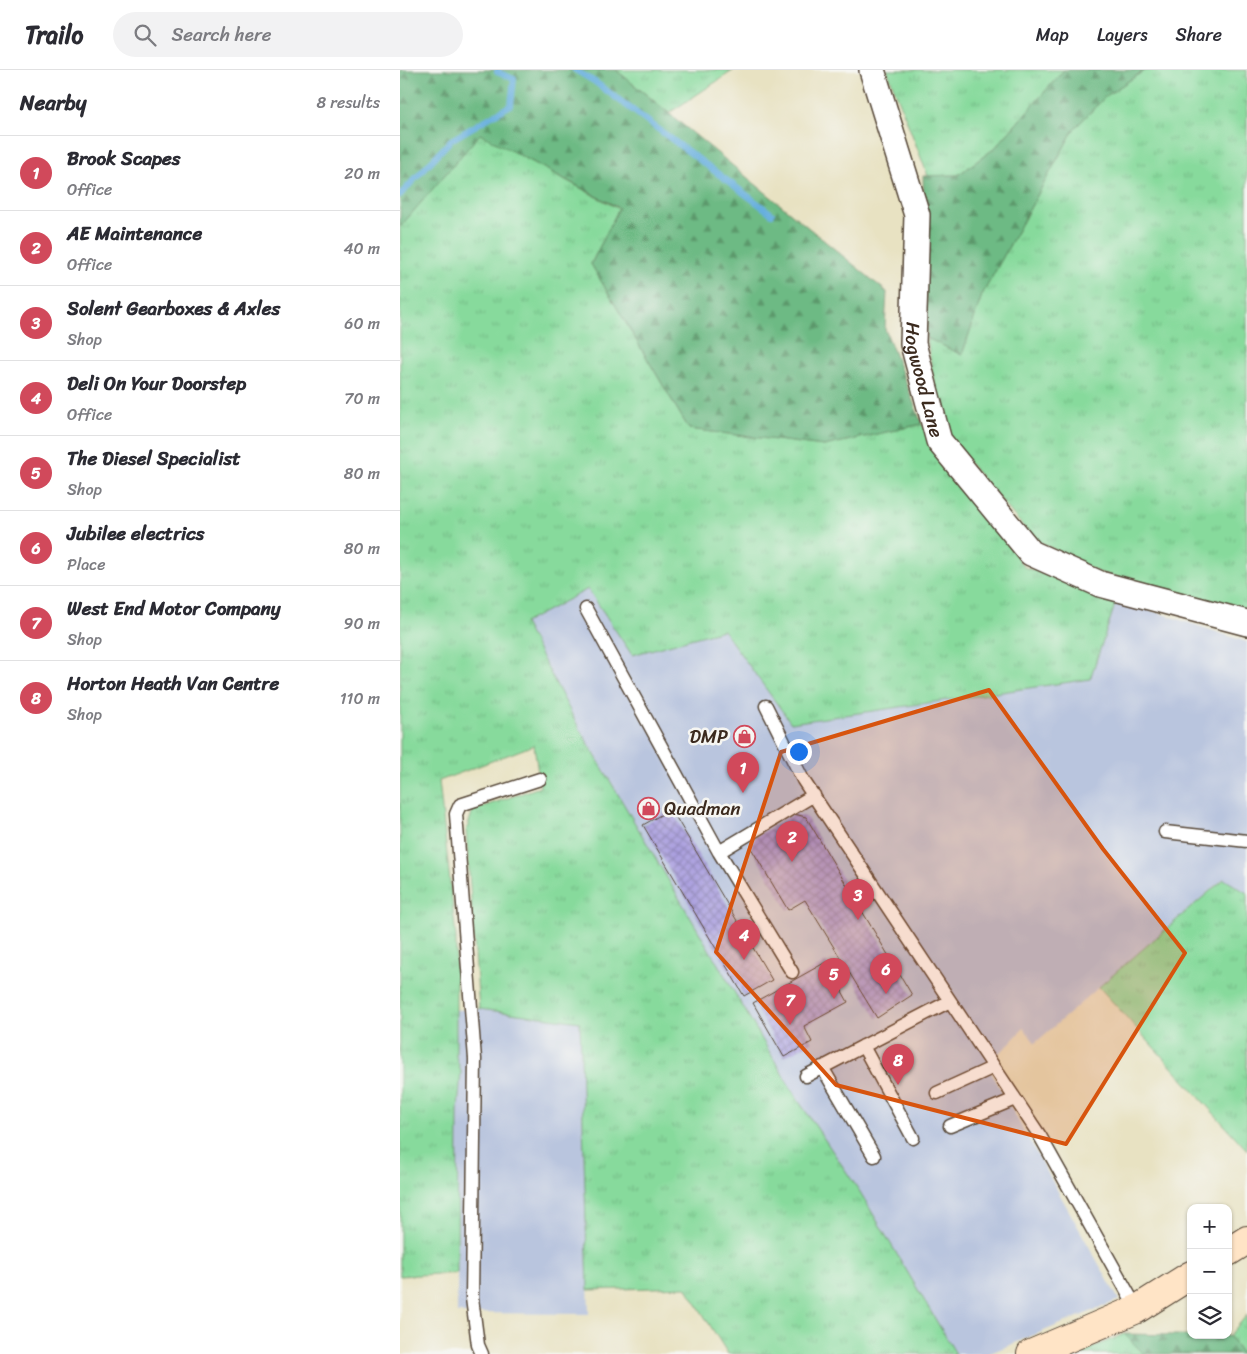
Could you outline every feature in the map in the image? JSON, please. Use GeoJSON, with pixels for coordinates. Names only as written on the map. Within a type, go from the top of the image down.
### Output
{"type":"FeatureCollection","features":[{"type":"Feature","properties":{"kind":"street","name":"Hogwood Lane"},"geometry":{"type":"LineString","coordinates":[[872,70],[917,214],[913,344],[939,441],[1031,553],[1100,584],[1247,623]]}},
{"type":"Feature","properties":{"kind":"street"},"geometry":{"type":"LineString","coordinates":[[1232,1249],[1247,1240]]}},
{"type":"Feature","properties":{"kind":"street"},"geometry":{"type":"LineString","coordinates":[[1031,1354],[1137,1308],[1187,1277]]}},
{"type":"Feature","properties":{"kind":"lane"},"geometry":{"type":"LineString","coordinates":[[586,609],[719,852],[792,972]]}},
{"type":"Feature","properties":{"kind":"lane"},"geometry":{"type":"LineString","coordinates":[[766,706],[803,780],[1040,1136],[1137,1308]]}},
{"type":"Feature","properties":{"kind":"lane"},"geometry":{"type":"LineString","coordinates":[[482,1354],[478,1345],[472,1298],[475,1059],[456,814],[460,805],[540,778]]}},
{"type":"Feature","properties":{"kind":"lane"},"geometry":{"type":"LineString","coordinates":[[719,852],[814,796]]}},
{"type":"Feature","properties":{"kind":"lane"},"geometry":{"type":"LineString","coordinates":[[1165,832],[1247,841]]}},
{"type":"Feature","properties":{"kind":"lane"},"geometry":{"type":"LineString","coordinates":[[806,1076],[950,1001]]}},
{"type":"Feature","properties":{"kind":"lane"},"geometry":{"type":"LineString","coordinates":[[863,1046],[913,1138]]}},
{"type":"Feature","properties":{"kind":"lane"},"geometry":{"type":"LineString","coordinates":[[937,1094],[994,1067]]}},
{"type":"Feature","properties":{"kind":"lane"},"geometry":{"type":"LineString","coordinates":[[822,1068],[874,1156]]}},
{"type":"Feature","properties":{"kind":"lane"},"geometry":{"type":"LineString","coordinates":[[950,1126],[1015,1099]]}},
{"type":"Feature","properties":{"kind":"highlighted area"},"geometry":{"type":"Polygon","coordinates":[[[989,690],[1103,849],[1185,953],[1066,1144],[836,1085],[716,952],[781,752],[989,690]]]}},
{"type":"Feature","properties":{"kind":"shaded area"},"geometry":{"type":"Polygon","coordinates":[[[588,589],[632,654],[723,630],[791,723],[1117,599],[1247,642],[1247,893],[1223,879],[1035,1043],[1024,1028],[1004,1049],[986,1063],[1119,1300],[988,1354],[956,1354],[860,1192],[796,1097],[579,728],[524,623],[588,589]]]}},
{"type":"Feature","properties":{"kind":"shaded area"},"geometry":{"type":"Polygon","coordinates":[[[479,1009],[580,1022],[589,1314],[457,1313],[458,1109],[461,1071],[456,1057],[456,1010],[479,1009]]]}},
{"type":"Feature","properties":{"kind":"green space"},"geometry":{"type":"Polygon","coordinates":[[[400,70],[616,70],[887,292],[885,329],[922,424],[824,446],[689,429],[591,264],[619,208],[480,134],[400,227],[400,70]]]}},
{"type":"Feature","properties":{"kind":"green space"},"geometry":{"type":"Polygon","coordinates":[[[616,70],[734,70],[669,113],[616,70]]]}},
{"type":"Feature","properties":{"kind":"green space"},"geometry":{"type":"Polygon","coordinates":[[[887,70],[1064,70],[995,148],[958,175],[928,176],[887,70]]]}},
{"type":"Feature","properties":{"kind":"green space"},"geometry":{"type":"Polygon","coordinates":[[[1064,70],[1145,70],[1106,96],[1074,129],[982,295],[962,355],[927,338],[923,176],[958,175],[995,148],[1064,70]]]}},
{"type":"Feature","properties":{"kind":"green space"},"geometry":{"type":"Polygon","coordinates":[[[1145,70],[1247,70],[1247,614],[1098,572],[1034,539],[941,430],[927,338],[962,355],[982,295],[1074,129],[1106,96],[1145,70]]]}},
{"type":"Feature","properties":{"kind":"green space"},"geometry":{"type":"Polygon","coordinates":[[[479,133],[619,209],[591,264],[689,429],[824,446],[922,424],[1024,567],[1117,599],[1090,679],[791,723],[723,630],[632,655],[588,589],[524,623],[579,728],[796,1097],[860,1192],[956,1354],[728,1354],[686,1287],[588,1290],[580,1022],[479,1009],[466,831],[473,810],[540,787],[534,745],[439,781],[456,937],[456,1057],[461,1071],[458,1109],[457,1273],[400,1276],[400,227],[479,133]]]}},
{"type":"Feature","properties":{"kind":"green space"},"geometry":{"type":"Polygon","coordinates":[[[1224,879],[1247,893],[1247,1150],[1099,987],[1224,879]]]}},
{"type":"Feature","properties":{"kind":"green space"},"geometry":{"type":"Polygon","coordinates":[[[1247,1315],[1247,1354],[1242,1354],[1231,1339],[1232,1332],[1247,1315]]]}},
{"type":"Feature","properties":{"kind":"green space"},"geometry":{"type":"Polygon","coordinates":[[[1124,1334],[1144,1354],[1078,1354],[1124,1334]]]}},
{"type":"Feature","properties":{"kind":"green space"},"geometry":{"type":"Polygon","coordinates":[[[1124,1334],[1187,1335],[1187,1339],[1231,1339],[1242,1354],[1144,1354],[1124,1334]]]}},
{"type":"Feature","properties":{"kind":"building"},"geometry":{"type":"Polygon","coordinates":[[[671,809],[772,980],[744,996],[643,825],[671,809]]]}},
{"type":"Feature","properties":{"kind":"building"},"geometry":{"type":"Polygon","coordinates":[[[794,814],[806,817],[912,995],[877,1018],[805,900],[788,910],[751,848],[755,837],[794,814]]]}},
{"type":"Feature","properties":{"kind":"building"},"geometry":{"type":"Polygon","coordinates":[[[826,962],[848,1002],[804,1026],[812,1042],[784,1057],[753,1003],[826,962]]]}},
{"type":"Feature","properties":{"kind":"waterway"},"geometry":{"type":"LineString","coordinates":[[400,195],[451,140],[511,105],[514,79],[497,72],[498,70]]}},
{"type":"Feature","properties":{"kind":"waterway"},"geometry":{"type":"LineString","coordinates":[[575,70],[595,82],[772,214]]}},
{"type":"Feature","properties":{"kind":"place","name":"DMP"},"geometry":{"type":"Point","coordinates":[744,736]}},
{"type":"Feature","properties":{"kind":"place","name":"Brook Scapes"},"geometry":{"type":"Point","coordinates":[743,793]}},
{"type":"Feature","properties":{"kind":"place","name":"Quadman"},"geometry":{"type":"Point","coordinates":[648,808]}},
{"type":"Feature","properties":{"kind":"place","name":"AE Maintenance"},"geometry":{"type":"Point","coordinates":[792,862]}},
{"type":"Feature","properties":{"kind":"place","name":"Solent Gearboxes & Axles"},"geometry":{"type":"Point","coordinates":[858,920]}},
{"type":"Feature","properties":{"kind":"place","name":"Deli On Your Doorstep"},"geometry":{"type":"Point","coordinates":[744,960]}},
{"type":"Feature","properties":{"kind":"place","name":"Jubilee electrics"},"geometry":{"type":"Point","coordinates":[886,994]}},
{"type":"Feature","properties":{"kind":"place","name":"The Diesel Specialist"},"geometry":{"type":"Point","coordinates":[834,999]}},
{"type":"Feature","properties":{"kind":"place","name":"West End Motor Company"},"geometry":{"type":"Point","coordinates":[790,1025]}},
{"type":"Feature","properties":{"kind":"place","name":"Horton Heath Van Centre"},"geometry":{"type":"Point","coordinates":[898,1085]}}]}
